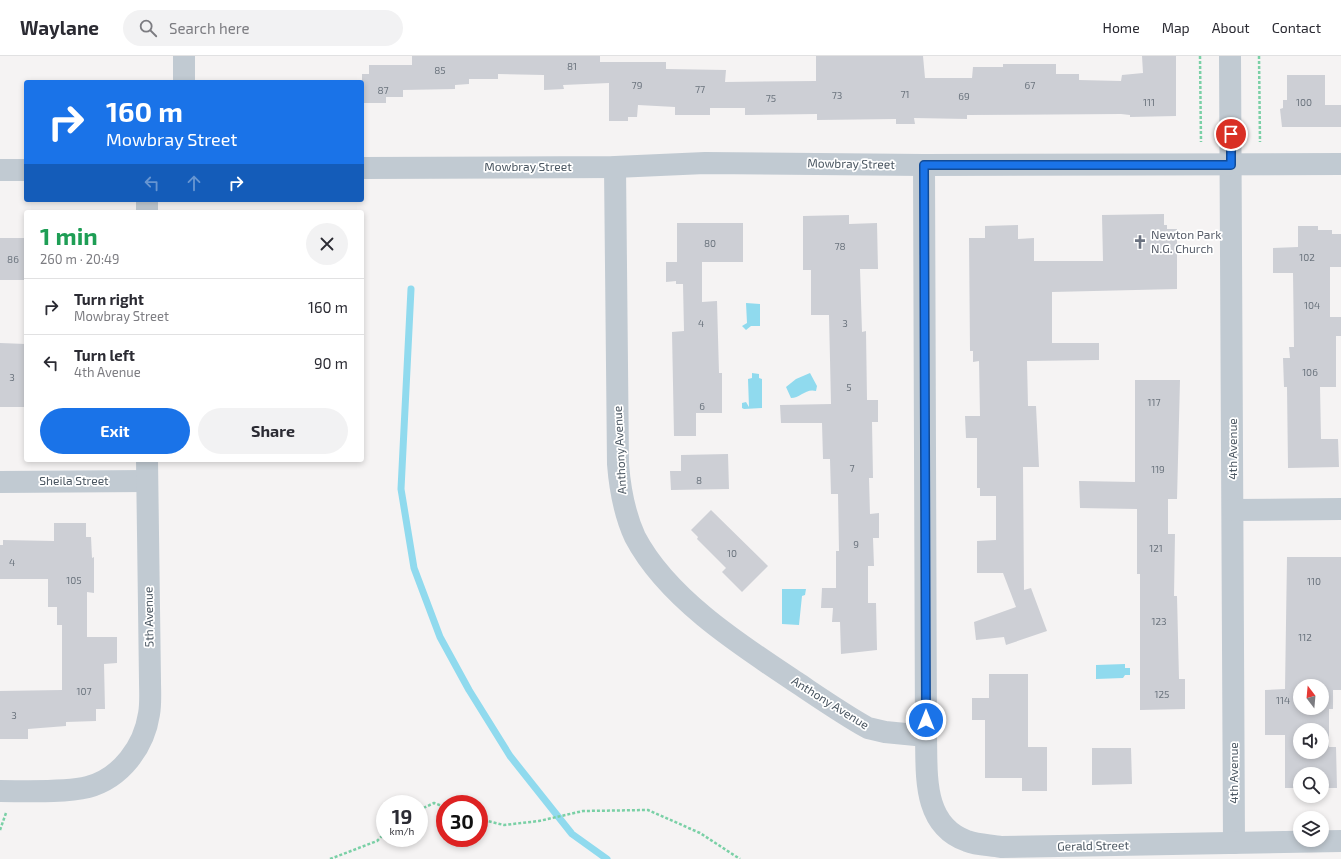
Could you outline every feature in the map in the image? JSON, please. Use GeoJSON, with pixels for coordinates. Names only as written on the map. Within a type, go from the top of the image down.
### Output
{"type":"FeatureCollection","features":[{"type":"Feature","properties":{"kind":"street"},"geometry":{"type":"LineString","coordinates":[[184,56],[184,80]]}},
{"type":"Feature","properties":{"kind":"street","name":"4th Avenue"},"geometry":{"type":"LineString","coordinates":[[1230,56],[1234,843]]}},
{"type":"Feature","properties":{"kind":"street","name":"Mowbray Street"},"geometry":{"type":"LineString","coordinates":[[364,168],[615,167],[705,163],[924,165],[1341,164]]}},
{"type":"Feature","properties":{"kind":"street","name":"Gerald Street"},"geometry":{"type":"LineString","coordinates":[[924,165],[927,785],[929,800],[944,825],[955,835],[966,841],[1000,847],[1341,841]]}},
{"type":"Feature","properties":{"kind":"street","name":"Anthony Avenue"},"geometry":{"type":"LineString","coordinates":[[615,167],[618,472],[624,507],[636,538],[646,554],[678,594],[743,647],[868,728],[885,732],[926,736]]}},
{"type":"Feature","properties":{"kind":"street"},"geometry":{"type":"LineString","coordinates":[[0,170],[24,170]]}},
{"type":"Feature","properties":{"kind":"street","name":"Sheila Street"},"geometry":{"type":"LineString","coordinates":[[0,482],[147,470]]}},
{"type":"Feature","properties":{"kind":"street","name":"5th Avenue"},"geometry":{"type":"LineString","coordinates":[[0,791],[87,787],[104,781],[123,766],[136,749],[146,729],[150,713],[147,470]]}},
{"type":"Feature","properties":{"kind":"street"},"geometry":{"type":"LineString","coordinates":[[1233,510],[1341,509]]}},
{"type":"Feature","properties":{"kind":"path"},"geometry":{"type":"LineString","coordinates":[[1200,56],[1201,165]]}},
{"type":"Feature","properties":{"kind":"path"},"geometry":{"type":"LineString","coordinates":[[1259,56],[1260,165]]}},
{"type":"Feature","properties":{"kind":"path"},"geometry":{"type":"LineString","coordinates":[[488,821],[504,825],[539,821],[583,811],[648,810],[700,833],[740,859]]}},
{"type":"Feature","properties":{"kind":"path"},"geometry":{"type":"LineString","coordinates":[[330,859],[376,841]]}},
{"type":"Feature","properties":{"kind":"water"},"geometry":{"type":"Polygon","coordinates":[[[746,303],[760,304],[760,326],[751,326],[746,330],[742,326],[747,323],[746,303]]]}},
{"type":"Feature","properties":{"kind":"water"},"geometry":{"type":"Polygon","coordinates":[[[752,373],[759,374],[759,378],[762,379],[762,408],[744,409],[742,408],[742,403],[746,402],[749,407],[748,379],[752,378],[752,373]]]}},
{"type":"Feature","properties":{"kind":"water"},"geometry":{"type":"Polygon","coordinates":[[[810,373],[817,386],[816,391],[812,390],[791,398],[786,387],[796,379],[810,373]]]}},
{"type":"Feature","properties":{"kind":"water"},"geometry":{"type":"Polygon","coordinates":[[[782,589],[806,589],[805,595],[802,596],[799,625],[782,624],[782,589]]]}},
{"type":"Feature","properties":{"kind":"water"},"geometry":{"type":"Polygon","coordinates":[[[1125,664],[1125,668],[1130,668],[1130,675],[1125,675],[1123,678],[1096,679],[1096,665],[1125,664]]]}},
{"type":"Feature","properties":{"kind":"building"},"geometry":{"type":"Polygon","coordinates":[[[412,56],[600,56],[600,62],[666,62],[666,69],[726,70],[725,82],[816,81],[816,56],[923,56],[925,78],[972,78],[973,67],[1003,67],[1003,64],[1056,64],[1056,74],[1079,74],[1079,80],[1121,81],[1122,75],[1143,73],[1142,56],[1176,56],[1176,116],[1130,117],[1130,115],[1121,114],[967,115],[967,119],[914,118],[915,124],[896,124],[896,119],[817,120],[817,114],[745,115],[745,108],[710,108],[710,115],[675,115],[675,107],[638,105],[637,117],[628,117],[628,121],[609,121],[609,83],[563,85],[564,89],[544,90],[544,75],[498,74],[498,79],[469,79],[469,84],[455,85],[455,89],[403,90],[403,97],[386,97],[386,103],[364,103],[364,80],[362,80],[362,74],[369,74],[369,65],[412,65],[412,56]]]}},
{"type":"Feature","properties":{"kind":"building"},"geometry":{"type":"Polygon","coordinates":[[[1287,75],[1325,75],[1325,105],[1341,105],[1341,127],[1282,127],[1280,109],[1283,108],[1283,100],[1287,100],[1287,75]]]}},
{"type":"Feature","properties":{"kind":"building"},"geometry":{"type":"Polygon","coordinates":[[[1164,214],[1164,225],[1167,225],[1167,229],[1177,229],[1177,289],[1052,292],[1052,343],[1099,343],[1099,360],[1027,361],[1028,406],[1036,406],[1039,467],[1023,467],[1024,590],[1031,588],[1047,631],[1006,645],[1004,637],[976,640],[974,622],[1016,607],[1003,573],[977,573],[977,541],[996,540],[996,496],[980,496],[980,488],[977,488],[977,438],[966,438],[965,416],[980,416],[979,361],[973,362],[973,351],[970,351],[969,238],[985,238],[985,226],[1018,225],[1018,239],[1034,238],[1034,261],[1103,261],[1102,215],[1164,214]]]}},
{"type":"Feature","properties":{"kind":"building"},"geometry":{"type":"Polygon","coordinates":[[[849,215],[849,224],[877,223],[878,269],[860,269],[862,332],[866,331],[867,400],[878,400],[878,422],[872,422],[873,478],[869,478],[870,514],[879,513],[879,538],[873,538],[874,566],[868,566],[868,603],[876,603],[877,650],[841,654],[840,622],[832,622],[833,608],[821,608],[822,588],[836,588],[836,551],[839,551],[838,494],[831,494],[830,459],[823,459],[822,423],[781,423],[780,405],[831,404],[829,315],[811,315],[811,270],[803,270],[803,216],[849,215]]]}},
{"type":"Feature","properties":{"kind":"building"},"geometry":{"type":"Polygon","coordinates":[[[677,223],[743,223],[743,262],[702,262],[702,302],[717,301],[719,373],[722,373],[722,413],[696,413],[696,436],[674,436],[672,332],[684,331],[683,284],[676,284],[676,281],[666,282],[666,262],[677,262],[677,223]]]}},
{"type":"Feature","properties":{"kind":"building"},"geometry":{"type":"Polygon","coordinates":[[[1298,226],[1318,226],[1318,230],[1332,230],[1332,234],[1341,234],[1341,267],[1330,267],[1330,317],[1341,317],[1341,336],[1336,336],[1336,387],[1320,387],[1321,439],[1338,439],[1339,467],[1288,468],[1287,387],[1284,387],[1283,358],[1290,358],[1289,347],[1294,347],[1293,273],[1273,273],[1273,248],[1298,247],[1298,226]]]}},
{"type":"Feature","properties":{"kind":"building"},"geometry":{"type":"Polygon","coordinates":[[[0,238],[24,238],[24,280],[0,280],[0,238]]]}},
{"type":"Feature","properties":{"kind":"building"},"geometry":{"type":"Polygon","coordinates":[[[0,343],[24,344],[24,407],[0,407],[0,343]]]}},
{"type":"Feature","properties":{"kind":"building"},"geometry":{"type":"Polygon","coordinates":[[[1135,380],[1180,380],[1177,499],[1168,499],[1168,534],[1175,534],[1174,596],[1177,596],[1179,679],[1185,679],[1185,709],[1140,710],[1140,574],[1137,574],[1137,509],[1080,508],[1079,481],[1135,482],[1135,380]]]}},
{"type":"Feature","properties":{"kind":"building"},"geometry":{"type":"Polygon","coordinates":[[[728,454],[729,489],[671,490],[670,471],[681,471],[681,455],[728,454]]]}},
{"type":"Feature","properties":{"kind":"building"},"geometry":{"type":"Polygon","coordinates":[[[711,510],[768,566],[742,592],[722,572],[726,568],[697,539],[698,537],[691,530],[711,510]]]}},
{"type":"Feature","properties":{"kind":"building"},"geometry":{"type":"Polygon","coordinates":[[[54,523],[86,523],[86,537],[91,537],[92,558],[94,557],[94,593],[87,592],[87,637],[117,637],[117,663],[104,664],[105,709],[96,709],[96,721],[66,722],[66,726],[28,729],[28,739],[0,739],[0,691],[62,690],[62,625],[57,625],[57,607],[48,607],[48,579],[0,579],[0,545],[3,545],[3,540],[54,541],[54,523]]]}},
{"type":"Feature","properties":{"kind":"building"},"geometry":{"type":"Polygon","coordinates":[[[1287,557],[1341,557],[1341,690],[1333,690],[1333,709],[1329,709],[1329,679],[1293,679],[1293,715],[1329,715],[1329,723],[1293,723],[1293,759],[1329,759],[1329,747],[1336,747],[1337,788],[1329,788],[1329,767],[1293,767],[1293,788],[1285,788],[1285,735],[1265,735],[1265,690],[1285,689],[1287,557]]]}},
{"type":"Feature","properties":{"kind":"building"},"geometry":{"type":"Polygon","coordinates":[[[989,674],[1028,674],[1028,747],[1047,747],[1047,791],[1022,791],[1022,778],[985,778],[985,720],[972,720],[972,698],[989,698],[989,674]]]}},
{"type":"Feature","properties":{"kind":"building"},"geometry":{"type":"Polygon","coordinates":[[[1092,748],[1131,748],[1132,784],[1092,785],[1092,748]]]}},
{"type":"Feature","properties":{"kind":"waterway"},"geometry":{"type":"LineString","coordinates":[[411,289],[401,489],[414,568],[440,637],[469,690],[510,756],[572,834],[607,859]]}},
{"type":"Feature","properties":{"kind":"place","name":"Newton Park N.G. Church"},"geometry":{"type":"Point","coordinates":[1140,242]}},
{"type":"Feature","properties":{"kind":"route"},"geometry":{"type":"LineString","coordinates":[[926,720],[924,165],[1231,165],[1231,134]]}}]}
